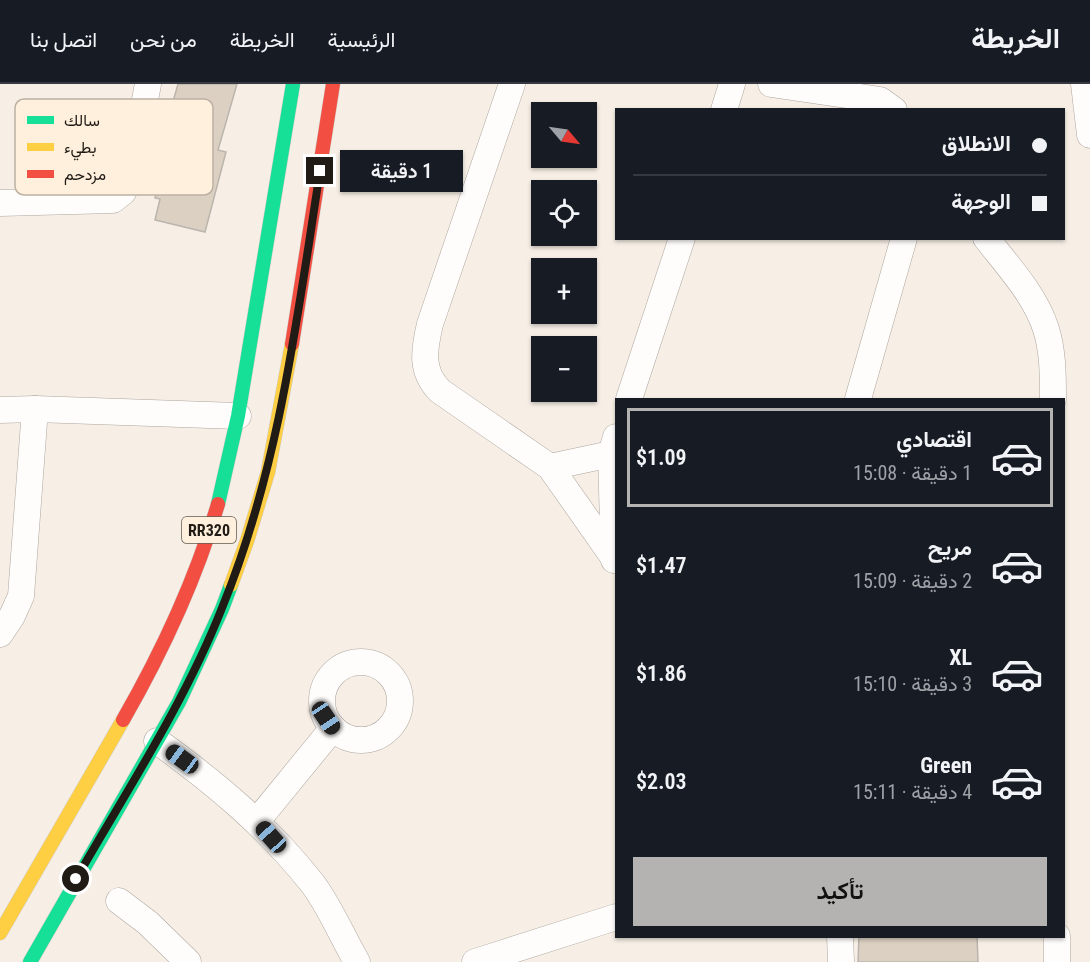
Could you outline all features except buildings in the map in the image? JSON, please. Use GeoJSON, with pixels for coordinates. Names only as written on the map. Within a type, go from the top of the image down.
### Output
{"type":"FeatureCollection","features":[{"type":"Feature","properties":{"kind":"main road","name":"RR320"},"geometry":{"type":"LineString","coordinates":[[3,923],[123,721],[162,649],[185,597],[217,506],[238,416],[293,84]]}},
{"type":"Feature","properties":{"kind":"main road","name":"RR320"},"geometry":{"type":"LineString","coordinates":[[30,962],[123,796],[179,702],[222,609],[247,541],[267,472],[300,302],[333,84]]}},
{"type":"Feature","properties":{"kind":"street"},"geometry":{"type":"LineString","coordinates":[[145,99],[148,84]]}},
{"type":"Feature","properties":{"kind":"street"},"geometry":{"type":"LineString","coordinates":[[512,84],[430,324],[424,364],[433,384],[440,391],[550,467],[615,566]]}},
{"type":"Feature","properties":{"kind":"street"},"geometry":{"type":"LineString","coordinates":[[725,108],[732,84]]}},
{"type":"Feature","properties":{"kind":"street"},"geometry":{"type":"LineString","coordinates":[[771,84],[885,98]]}},
{"type":"Feature","properties":{"kind":"street"},"geometry":{"type":"LineString","coordinates":[[1084,84],[1090,135]]}},
{"type":"Feature","properties":{"kind":"street"},"geometry":{"type":"LineString","coordinates":[[0,203],[102,201],[120,195]]}},
{"type":"Feature","properties":{"kind":"street"},"geometry":{"type":"LineString","coordinates":[[629,398],[680,240]]}},
{"type":"Feature","properties":{"kind":"street"},"geometry":{"type":"LineString","coordinates":[[858,398],[903,240]]}},
{"type":"Feature","properties":{"kind":"street"},"geometry":{"type":"LineString","coordinates":[[988,240],[1029,294],[1046,329],[1052,365],[1053,398]]}},
{"type":"Feature","properties":{"kind":"street"},"geometry":{"type":"LineString","coordinates":[[0,634],[21,596],[34,409]]}},
{"type":"Feature","properties":{"kind":"street"},"geometry":{"type":"LineString","coordinates":[[0,410],[34,409],[238,416]]}},
{"type":"Feature","properties":{"kind":"street"},"geometry":{"type":"LineString","coordinates":[[550,467],[614,445],[615,566]]}},
{"type":"Feature","properties":{"kind":"street"},"geometry":{"type":"LineString","coordinates":[[257,821],[333,728]]}},
{"type":"Feature","properties":{"kind":"street"},"geometry":{"type":"LineString","coordinates":[[157,741],[229,795],[257,821],[313,884],[357,962]]}},
{"type":"Feature","properties":{"kind":"street"},"geometry":{"type":"LineString","coordinates":[[119,901],[148,923],[188,962]]}},
{"type":"Feature","properties":{"kind":"street"},"geometry":{"type":"LineString","coordinates":[[475,962],[615,917]]}},
{"type":"Feature","properties":{"kind":"street"},"geometry":{"type":"LineString","coordinates":[[840,938],[841,962]]}},
{"type":"Feature","properties":{"kind":"street"},"geometry":{"type":"LineString","coordinates":[[1057,938],[1057,962]]}},
{"type":"Feature","properties":{"kind":"traffic: fast"},"geometry":{"type":"LineString","coordinates":[[218,504],[238,416],[293,84]]}},
{"type":"Feature","properties":{"kind":"traffic: fast"},"geometry":{"type":"LineString","coordinates":[[30,962],[179,702],[231,585]]}},
{"type":"Feature","properties":{"kind":"traffic: slow"},"geometry":{"type":"LineString","coordinates":[[231,585],[268,472],[292,344]]}},
{"type":"Feature","properties":{"kind":"traffic: slow"},"geometry":{"type":"LineString","coordinates":[[0,933],[123,720]]}},
{"type":"Feature","properties":{"kind":"traffic: jam"},"geometry":{"type":"LineString","coordinates":[[292,344],[333,84]]}},
{"type":"Feature","properties":{"kind":"traffic: jam"},"geometry":{"type":"LineString","coordinates":[[123,720],[177,615],[218,504]]}},
{"type":"Feature","properties":{"kind":"route"},"geometry":{"type":"LineString","coordinates":[[76,879],[179,702],[222,609],[247,541],[273,444],[300,302],[320,171]]}}]}
